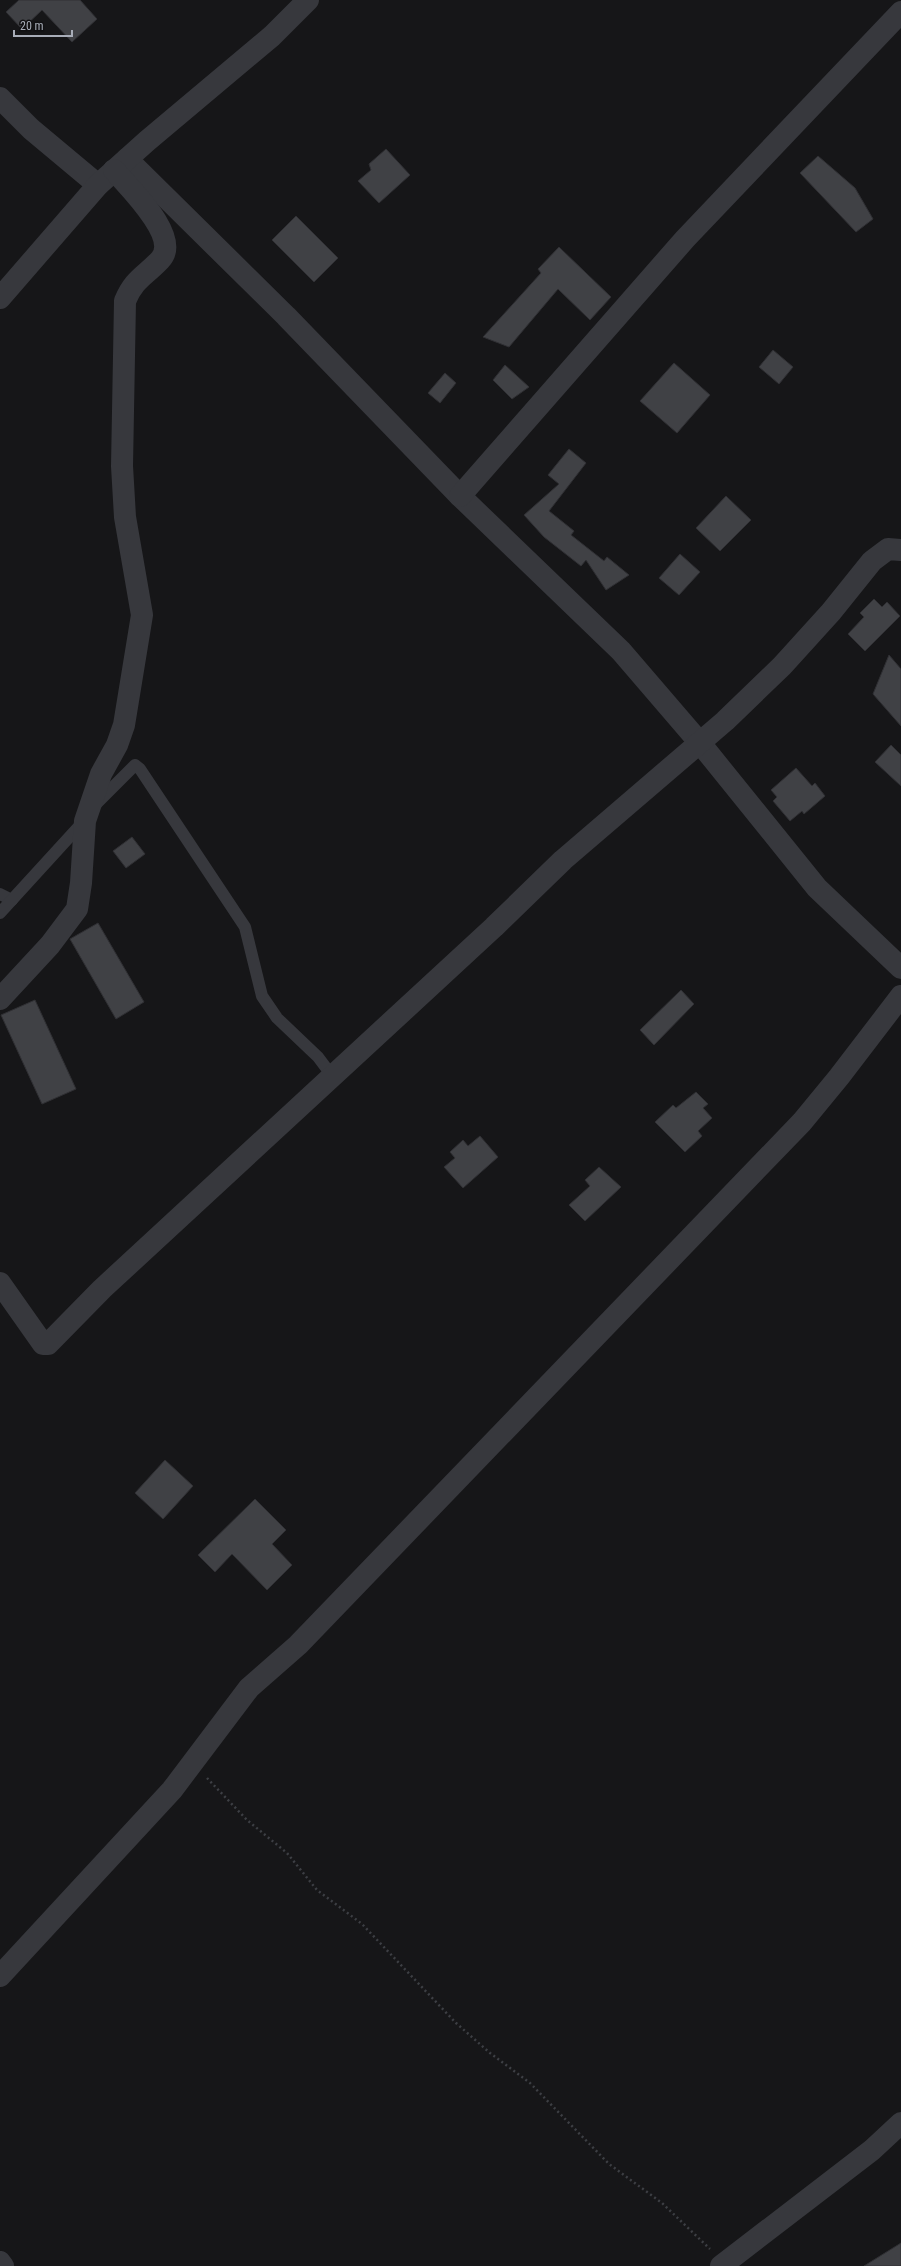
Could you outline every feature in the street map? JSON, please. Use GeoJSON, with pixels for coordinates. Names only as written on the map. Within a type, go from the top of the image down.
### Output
{"type":"FeatureCollection","features":[{"type":"Feature","properties":{"kind":"street"},"geometry":{"type":"LineString","coordinates":[[0,298],[113,171],[272,36],[308,0]]}},
{"type":"Feature","properties":{"kind":"street"},"geometry":{"type":"LineString","coordinates":[[460,496],[685,239],[901,12]]}},
{"type":"Feature","properties":{"kind":"street"},"geometry":{"type":"LineString","coordinates":[[0,98],[31,129],[113,171],[286,316],[460,496],[621,651],[700,743],[817,888],[901,968]]}},
{"type":"Feature","properties":{"kind":"street"},"geometry":{"type":"LineString","coordinates":[[0,1000],[50,945],[77,909],[81,883],[86,817],[100,774],[117,745],[124,726],[142,615],[126,517],[122,466],[125,301],[131,287],[162,258],[166,248],[165,238],[157,222],[113,171]]}},
{"type":"Feature","properties":{"kind":"street"},"geometry":{"type":"LineString","coordinates":[[0,1283],[35,1335],[43,1344],[47,1344],[102,1289],[333,1077],[563,860],[700,743],[782,666],[831,612],[872,561],[888,549],[901,550]]}},
{"type":"Feature","properties":{"kind":"street"},"geometry":{"type":"LineString","coordinates":[[0,1976],[172,1790],[249,1688],[298,1645],[802,1122],[840,1077],[901,996]]}},
{"type":"Feature","properties":{"kind":"street"},"geometry":{"type":"LineString","coordinates":[[724,2265],[872,2150],[901,2123]]}},
{"type":"Feature","properties":{"kind":"street"},"geometry":{"type":"LineString","coordinates":[[0,2262],[3,2266]]}},
{"type":"Feature","properties":{"kind":"lane"},"geometry":{"type":"LineString","coordinates":[[0,913],[135,765],[140,769],[245,927],[262,996],[276,1018],[318,1057],[333,1077]]}},
{"type":"Feature","properties":{"kind":"lane"},"geometry":{"type":"LineString","coordinates":[[0,894],[12,900]]}},
{"type":"Feature","properties":{"kind":"path"},"geometry":{"type":"LineString","coordinates":[[191,1765],[212,1781],[247,1820],[287,1853],[317,1890],[362,1924],[456,2023],[490,2054],[530,2083],[609,2164],[662,2203],[724,2265]]}},
{"type":"Feature","properties":{"kind":"building"},"geometry":{"type":"Polygon","coordinates":[[[19,0],[80,0],[97,19],[72,42],[42,10],[22,29],[6,12],[19,0]]]}},
{"type":"Feature","properties":{"kind":"building"},"geometry":{"type":"Polygon","coordinates":[[[386,149],[410,175],[379,203],[358,181],[371,170],[369,164],[386,149]]]}},
{"type":"Feature","properties":{"kind":"building"},"geometry":{"type":"Polygon","coordinates":[[[818,156],[855,188],[873,219],[856,232],[800,173],[818,156]]]}},
{"type":"Feature","properties":{"kind":"building"},"geometry":{"type":"Polygon","coordinates":[[[296,216],[338,258],[314,282],[272,240],[296,216]]]}},
{"type":"Feature","properties":{"kind":"building"},"geometry":{"type":"Polygon","coordinates":[[[559,247],[611,297],[590,320],[558,289],[509,347],[483,337],[541,273],[538,269],[559,247]]]}},
{"type":"Feature","properties":{"kind":"building"},"geometry":{"type":"Polygon","coordinates":[[[773,350],[793,367],[779,384],[759,367],[773,350]]]}},
{"type":"Feature","properties":{"kind":"building"},"geometry":{"type":"Polygon","coordinates":[[[674,363],[710,395],[677,433],[640,401],[674,363]]]}},
{"type":"Feature","properties":{"kind":"building"},"geometry":{"type":"Polygon","coordinates":[[[505,365],[529,387],[512,399],[493,380],[505,365]]]}},
{"type":"Feature","properties":{"kind":"building"},"geometry":{"type":"Polygon","coordinates":[[[445,373],[456,383],[440,403],[428,393],[445,373]]]}},
{"type":"Feature","properties":{"kind":"building"},"geometry":{"type":"Polygon","coordinates":[[[569,449],[586,463],[549,511],[574,531],[571,535],[604,561],[607,557],[629,575],[606,590],[586,560],[581,566],[544,537],[524,515],[559,484],[548,475],[569,449]]]}},
{"type":"Feature","properties":{"kind":"building"},"geometry":{"type":"Polygon","coordinates":[[[726,496],[751,520],[720,551],[696,528],[726,496]]]}},
{"type":"Feature","properties":{"kind":"building"},"geometry":{"type":"Polygon","coordinates":[[[680,554],[700,572],[679,595],[659,578],[680,554]]]}},
{"type":"Feature","properties":{"kind":"building"},"geometry":{"type":"Polygon","coordinates":[[[874,599],[882,607],[887,602],[900,616],[865,651],[848,634],[864,617],[860,613],[874,599]]]}},
{"type":"Feature","properties":{"kind":"building"},"geometry":{"type":"Polygon","coordinates":[[[889,655],[901,669],[901,726],[873,694],[889,655]]]}},
{"type":"Feature","properties":{"kind":"building"},"geometry":{"type":"Polygon","coordinates":[[[891,745],[901,755],[901,786],[875,762],[891,745]]]}},
{"type":"Feature","properties":{"kind":"building"},"geometry":{"type":"Polygon","coordinates":[[[796,768],[812,786],[815,783],[825,796],[804,814],[802,811],[790,821],[773,801],[777,797],[771,790],[796,768]]]}},
{"type":"Feature","properties":{"kind":"building"},"geometry":{"type":"Polygon","coordinates":[[[132,837],[145,854],[126,868],[113,851],[132,837]]]}},
{"type":"Feature","properties":{"kind":"building"},"geometry":{"type":"Polygon","coordinates":[[[98,923],[144,1002],[116,1019],[70,939],[98,923]]]}},
{"type":"Feature","properties":{"kind":"building"},"geometry":{"type":"Polygon","coordinates":[[[681,990],[694,1004],[654,1045],[640,1030],[681,990]]]}},
{"type":"Feature","properties":{"kind":"building"},"geometry":{"type":"Polygon","coordinates":[[[35,1000],[76,1089],[42,1104],[1,1015],[35,1000]]]}},
{"type":"Feature","properties":{"kind":"building"},"geometry":{"type":"Polygon","coordinates":[[[696,1092],[708,1104],[703,1108],[712,1118],[698,1131],[702,1136],[685,1152],[655,1122],[673,1105],[676,1108],[696,1092]]]}},
{"type":"Feature","properties":{"kind":"building"},"geometry":{"type":"Polygon","coordinates":[[[480,1136],[498,1157],[463,1188],[444,1167],[455,1158],[450,1152],[463,1140],[468,1146],[480,1136]]]}},
{"type":"Feature","properties":{"kind":"building"},"geometry":{"type":"Polygon","coordinates":[[[599,1167],[621,1187],[585,1221],[569,1205],[590,1186],[585,1180],[599,1167]]]}},
{"type":"Feature","properties":{"kind":"building"},"geometry":{"type":"Polygon","coordinates":[[[165,1460],[193,1486],[163,1519],[135,1493],[165,1460]]]}},
{"type":"Feature","properties":{"kind":"building"},"geometry":{"type":"Polygon","coordinates":[[[255,1499],[286,1530],[272,1544],[292,1565],[267,1590],[232,1554],[215,1572],[198,1555],[255,1499]]]}},
{"type":"Feature","properties":{"kind":"building"},"geometry":{"type":"Polygon","coordinates":[[[901,2243],[901,2266],[864,2266],[901,2243]]]}}]}
